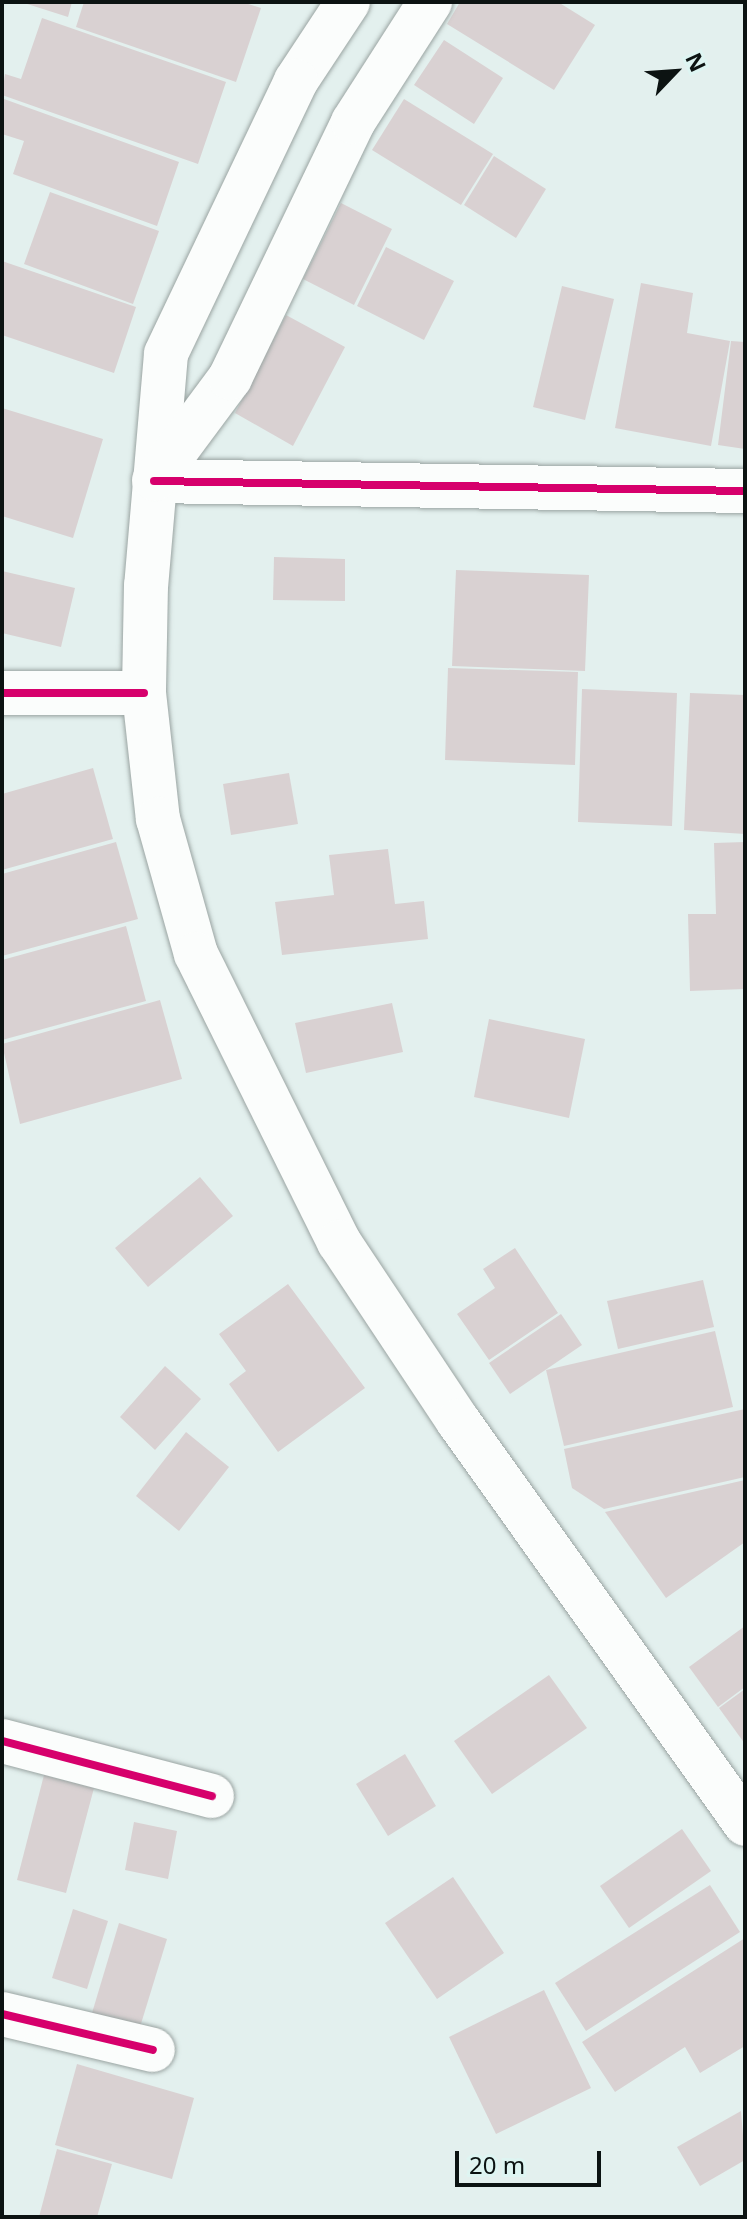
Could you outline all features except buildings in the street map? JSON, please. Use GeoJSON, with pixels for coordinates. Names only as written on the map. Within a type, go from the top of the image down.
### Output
{"type":"FeatureCollection","features":[{"type":"Feature","properties":{"kind":"main road"},"geometry":{"type":"LineString","coordinates":[[348,2],[296,81],[166,354],[154,481],[144,693],[158,819],[196,954],[339,1242],[458,1421],[745,1824]]}},
{"type":"Feature","properties":{"kind":"main road"},"geometry":{"type":"LineString","coordinates":[[154,481],[230,378],[353,122],[430,2]]}},
{"type":"Feature","properties":{"kind":"main road"},"geometry":{"type":"LineString","coordinates":[[154,481],[745,491]]}},
{"type":"Feature","properties":{"kind":"main road"},"geometry":{"type":"LineString","coordinates":[[2,693],[144,693]]}},
{"type":"Feature","properties":{"kind":"main road"},"geometry":{"type":"LineString","coordinates":[[2,1741],[212,1796]]}},
{"type":"Feature","properties":{"kind":"main road"},"geometry":{"type":"LineString","coordinates":[[2,2014],[153,2050]]}},
{"type":"Feature","properties":{"kind":"cycle path"},"geometry":{"type":"LineString","coordinates":[[154,481],[745,491]]}},
{"type":"Feature","properties":{"kind":"cycle path"},"geometry":{"type":"LineString","coordinates":[[2,693],[144,693]]}},
{"type":"Feature","properties":{"kind":"cycle path"},"geometry":{"type":"LineString","coordinates":[[2,1741],[212,1796]]}},
{"type":"Feature","properties":{"kind":"cycle path"},"geometry":{"type":"LineString","coordinates":[[2,2014],[153,2050]]}}]}
